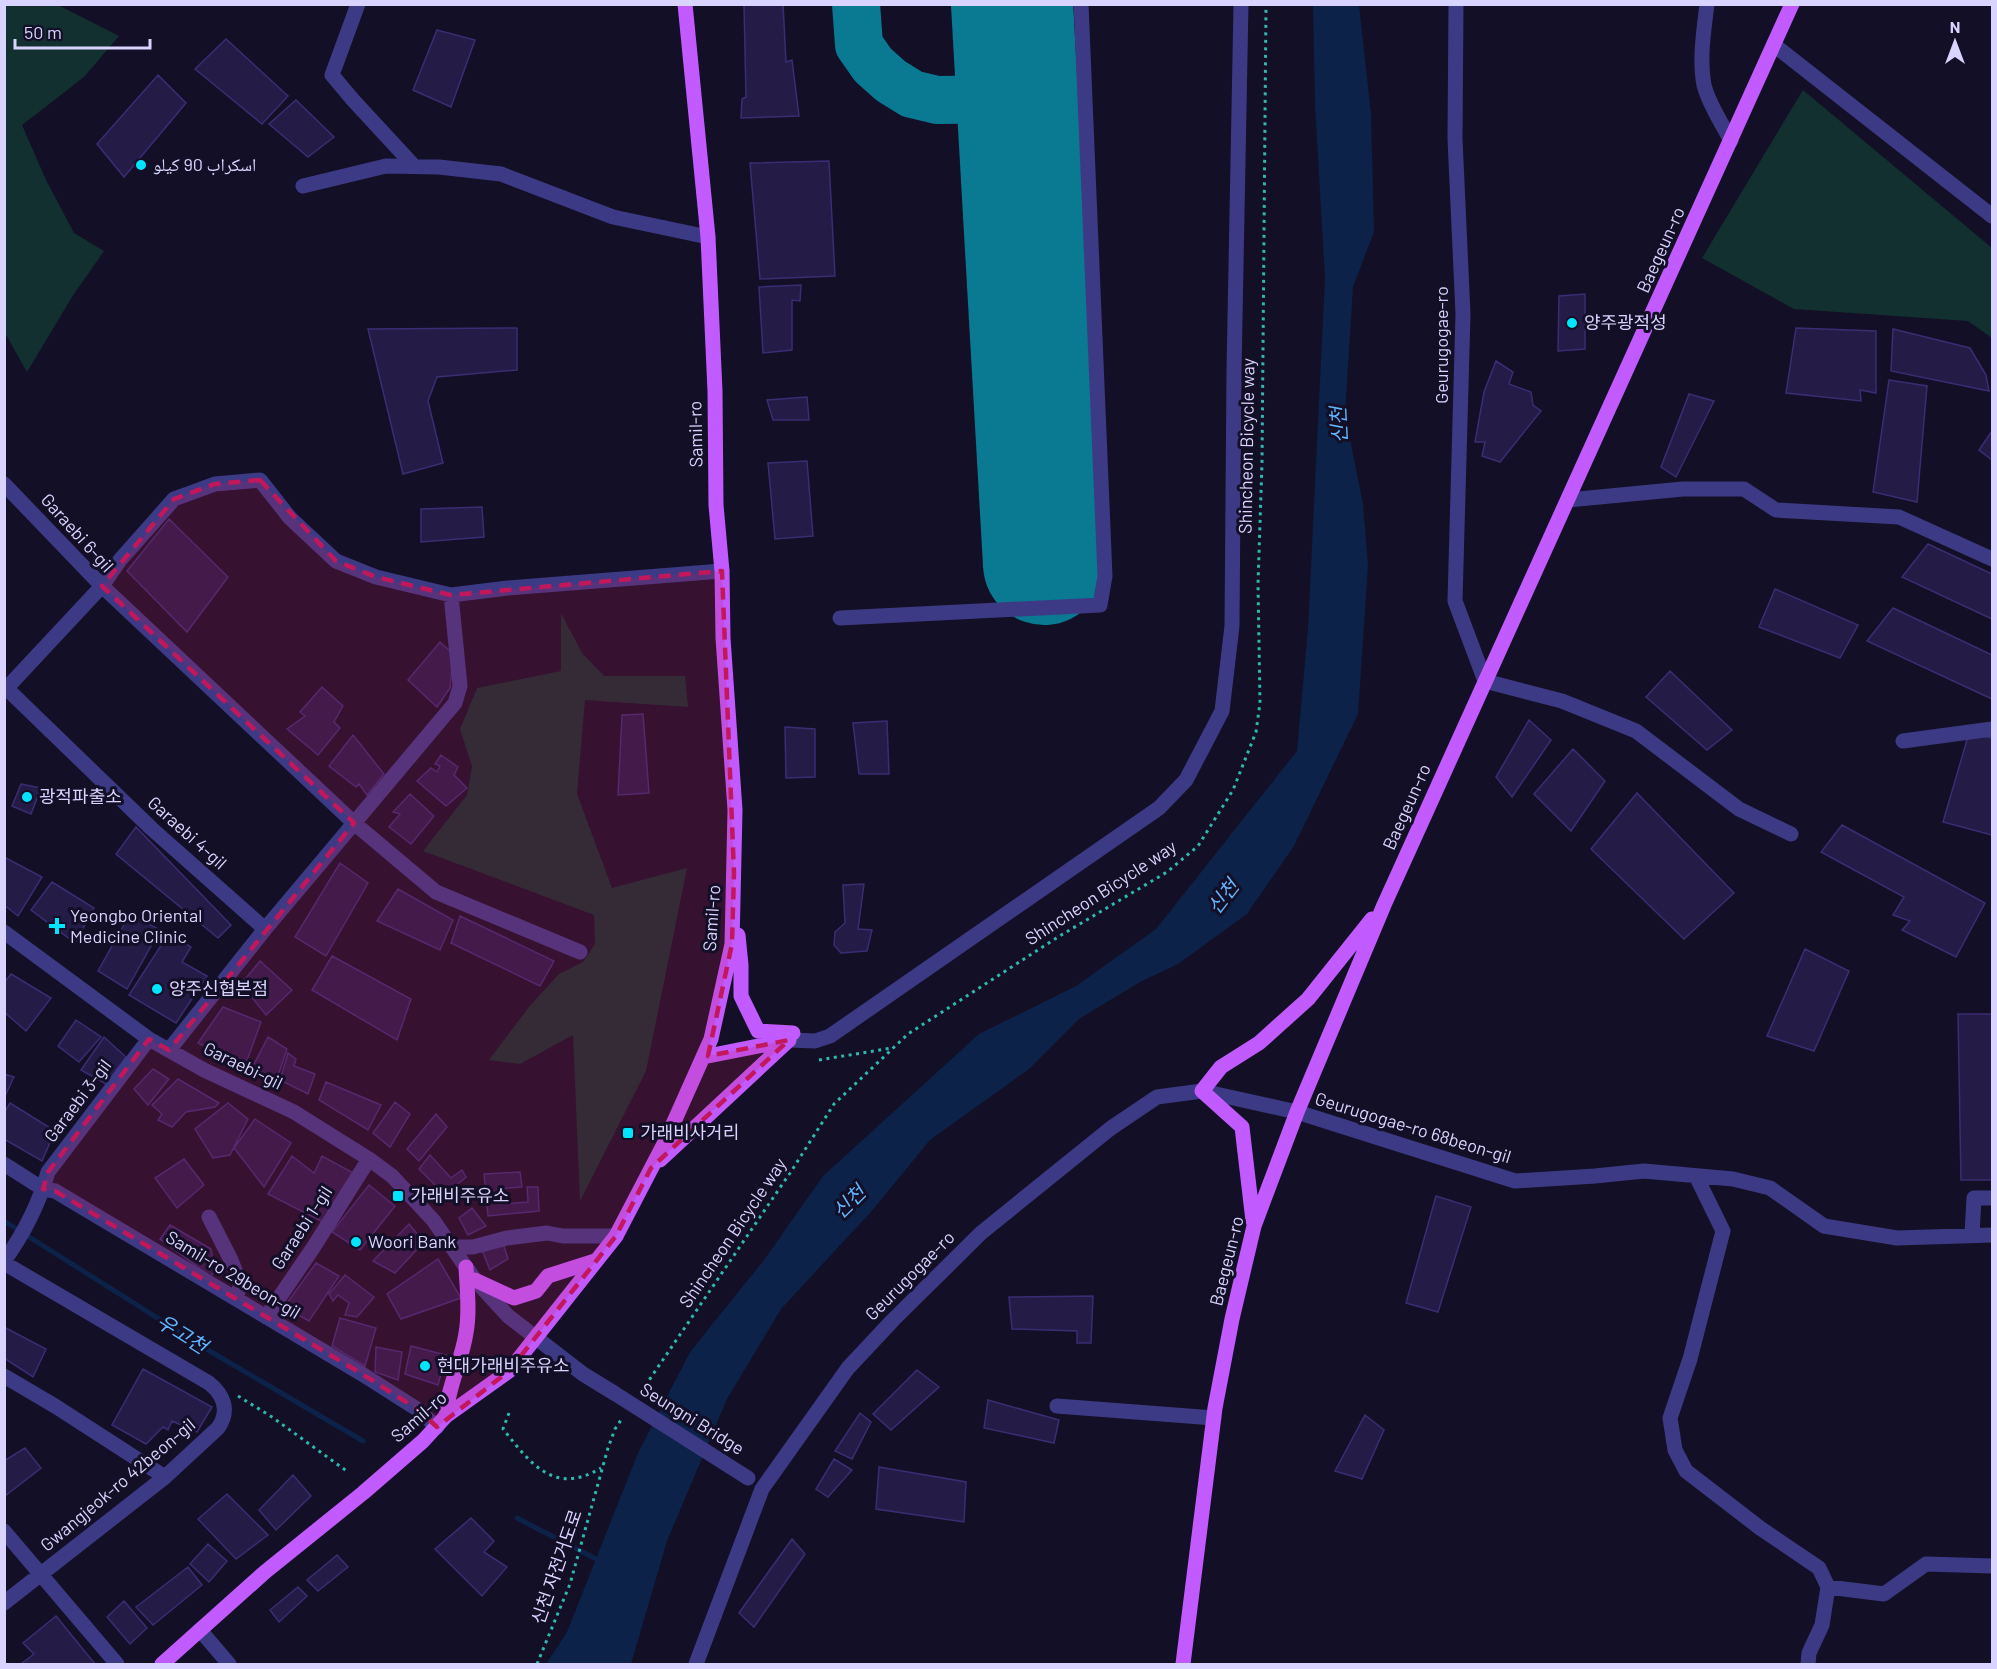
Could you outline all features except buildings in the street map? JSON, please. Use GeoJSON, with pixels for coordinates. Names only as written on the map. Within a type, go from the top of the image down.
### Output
{"type":"FeatureCollection","features":[{"type":"Feature","properties":{"kind":"main road","name":"Samil-ro"},"geometry":{"type":"LineString","coordinates":[[162,1665],[265,1572],[363,1494],[441,1421],[509,1371],[616,1236],[651,1168],[711,1039],[732,944],[735,810],[723,638],[722,571],[716,505],[708,237],[685,4]]}},
{"type":"Feature","properties":{"kind":"main road","name":"Baegeun-ro"},"geometry":{"type":"LineString","coordinates":[[1183,1665],[1214,1418],[1232,1319],[1254,1226],[1297,1112],[1384,905],[1792,4]]}},
{"type":"Feature","properties":{"kind":"main road"},"geometry":{"type":"LineString","coordinates":[[734,895],[741,965],[741,996],[758,1031],[791,1037]]}},
{"type":"Feature","properties":{"kind":"main road"},"geometry":{"type":"LineString","coordinates":[[1254,1226],[1242,1127],[1202,1091],[1221,1067],[1259,1043],[1308,999],[1384,905]]}},
{"type":"Feature","properties":{"kind":"main road"},"geometry":{"type":"LineString","coordinates":[[703,1057],[791,1037]]}},
{"type":"Feature","properties":{"kind":"main road"},"geometry":{"type":"LineString","coordinates":[[651,1168],[791,1037]]}},
{"type":"Feature","properties":{"kind":"main road"},"geometry":{"type":"LineString","coordinates":[[441,1421],[459,1365],[466,1332],[470,1274],[514,1298],[536,1291],[548,1276],[595,1262]]}},
{"type":"Feature","properties":{"kind":"street"},"geometry":{"type":"LineString","coordinates":[[358,4],[332,75],[414,166]]}},
{"type":"Feature","properties":{"kind":"street"},"geometry":{"type":"LineString","coordinates":[[840,618],[1100,605],[1105,576],[1081,4]]}},
{"type":"Feature","properties":{"kind":"street"},"geometry":{"type":"LineString","coordinates":[[791,1037],[815,1041],[830,1036],[1160,808],[1185,780],[1222,711],[1232,626],[1241,4]]}},
{"type":"Feature","properties":{"kind":"street","name":"Geurugogae-ro"},"geometry":{"type":"LineString","coordinates":[[1456,4],[1455,139],[1464,314],[1455,601],[1485,681]]}},
{"type":"Feature","properties":{"kind":"street"},"geometry":{"type":"LineString","coordinates":[[1707,4],[1702,38],[1704,85],[1711,105],[1731,141]]}},
{"type":"Feature","properties":{"kind":"street"},"geometry":{"type":"LineString","coordinates":[[1774,45],[1992,216]]}},
{"type":"Feature","properties":{"kind":"street"},"geometry":{"type":"LineString","coordinates":[[303,186],[386,166],[414,166],[501,174],[613,217],[708,237]]}},
{"type":"Feature","properties":{"kind":"street"},"geometry":{"type":"LineString","coordinates":[[580,952],[436,892],[354,823],[102,586],[120,560],[174,500],[215,484],[260,480],[290,518],[336,561],[376,577],[452,595],[508,588],[722,571]]}},
{"type":"Feature","properties":{"kind":"street","name":"Garaebi 6-gil"},"geometry":{"type":"LineString","coordinates":[[4,484],[102,586],[5,689]]}},
{"type":"Feature","properties":{"kind":"street"},"geometry":{"type":"LineString","coordinates":[[1568,500],[1683,489],[1744,489],[1776,510],[1899,517],[1992,559]]}},
{"type":"Feature","properties":{"kind":"street"},"geometry":{"type":"LineString","coordinates":[[169,1050],[265,929],[455,703],[460,686],[452,595]]}},
{"type":"Feature","properties":{"kind":"street"},"geometry":{"type":"LineString","coordinates":[[1485,681],[1562,701],[1636,731],[1739,809],[1791,834]]}},
{"type":"Feature","properties":{"kind":"street","name":"Garaebi 4-gil"},"geometry":{"type":"LineString","coordinates":[[5,689],[152,829],[265,929]]}},
{"type":"Feature","properties":{"kind":"street"},"geometry":{"type":"LineString","coordinates":[[1903,741],[1992,729]]}},
{"type":"Feature","properties":{"kind":"street","name":"Garaebi-gil"},"geometry":{"type":"LineString","coordinates":[[4,932],[149,1039],[204,1070],[294,1112],[392,1176],[433,1220],[470,1274],[508,1316],[537,1336]]}},
{"type":"Feature","properties":{"kind":"street","name":"Garaebi 3-gil"},"geometry":{"type":"LineString","coordinates":[[7,1257],[43,1189],[48,1172],[149,1039]]}},
{"type":"Feature","properties":{"kind":"street","name":"Geurugogae-ro"},"geometry":{"type":"LineString","coordinates":[[696,1665],[762,1489],[848,1368],[981,1233],[1103,1134],[1157,1097],[1202,1091],[1297,1112]]}},
{"type":"Feature","properties":{"kind":"street","name":"Geurugogae-ro 68beon-gil"},"geometry":{"type":"LineString","coordinates":[[1297,1112],[1515,1181],[1644,1171],[1733,1179],[1770,1188],[1824,1226],[1897,1238],[1992,1234]]}},
{"type":"Feature","properties":{"kind":"street","name":"Garaebi 1-gil"},"geometry":{"type":"LineString","coordinates":[[266,1317],[369,1159]]}},
{"type":"Feature","properties":{"kind":"street","name":"Samil-ro 29beon-gil"},"geometry":{"type":"LineString","coordinates":[[4,1164],[43,1189],[56,1191],[441,1421]]}},
{"type":"Feature","properties":{"kind":"street"},"geometry":{"type":"LineString","coordinates":[[1696,1176],[1724,1231],[1690,1359],[1670,1418],[1675,1450],[1686,1471],[1760,1528],[1819,1568],[1828,1587],[1822,1625],[1809,1653],[1808,1665]]}},
{"type":"Feature","properties":{"kind":"street"},"geometry":{"type":"LineString","coordinates":[[1972,1235],[1974,1198],[1992,1198]]}},
{"type":"Feature","properties":{"kind":"street"},"geometry":{"type":"LineString","coordinates":[[209,1217],[231,1260],[241,1286],[235,1298]]}},
{"type":"Feature","properties":{"kind":"street"},"geometry":{"type":"LineString","coordinates":[[452,1247],[473,1247],[507,1238],[547,1233],[563,1236],[616,1236]]}},
{"type":"Feature","properties":{"kind":"street","name":"Gwangjeok-ro 42beon-gil"},"geometry":{"type":"LineString","coordinates":[[4,1603],[165,1477],[218,1428],[224,1419],[225,1410],[217,1389],[7,1257]]}},
{"type":"Feature","properties":{"kind":"street","name":"Seungni Bridge"},"geometry":{"type":"LineString","coordinates":[[537,1336],[583,1374],[762,1489]]}},
{"type":"Feature","properties":{"kind":"street"},"geometry":{"type":"LineString","coordinates":[[4,1376],[56,1406],[165,1477]]}},
{"type":"Feature","properties":{"kind":"street"},"geometry":{"type":"LineString","coordinates":[[1057,1406],[1214,1418]]}},
{"type":"Feature","properties":{"kind":"street"},"geometry":{"type":"LineString","coordinates":[[4,1531],[117,1665]]}},
{"type":"Feature","properties":{"kind":"street"},"geometry":{"type":"LineString","coordinates":[[1828,1587],[1884,1594],[1926,1564],[1992,1566]]}},
{"type":"Feature","properties":{"kind":"street"},"geometry":{"type":"LineString","coordinates":[[200,1630],[230,1665]]}},
{"type":"Feature","properties":{"kind":"path","name":"Shincheon Bicycle way"},"geometry":{"type":"LineString","coordinates":[[635,1400],[786,1180],[834,1104],[908,1034],[1058,937],[1167,872],[1198,846],[1233,790],[1256,732],[1260,704],[1258,584],[1262,463],[1266,4]]}},
{"type":"Feature","properties":{"kind":"path"},"geometry":{"type":"LineString","coordinates":[[819,1060],[894,1047]]}},
{"type":"Feature","properties":{"kind":"path"},"geometry":{"type":"LineString","coordinates":[[231,1392],[272,1417],[348,1472]]}},
{"type":"Feature","properties":{"kind":"path"},"geometry":{"type":"LineString","coordinates":[[509,1413],[503,1429],[539,1470],[561,1479],[586,1477],[603,1467],[615,1429],[628,1410]]}},
{"type":"Feature","properties":{"kind":"path","name":"신천 자전거도로"},"geometry":{"type":"LineString","coordinates":[[537,1665],[570,1584],[603,1467]]}},
{"type":"Feature","properties":{"kind":"highlighted area"},"geometry":{"type":"Polygon","coordinates":[[[260,480],[336,561],[376,577],[451,595],[722,571],[734,873],[732,944],[708,1056],[789,1040],[651,1168],[616,1236],[509,1371],[437,1427],[417,1409],[362,1374],[55,1191],[43,1189],[48,1172],[149,1039],[169,1050],[354,823],[102,586],[174,499],[215,484],[260,480]]]}},
{"type":"Feature","properties":{"kind":"green space"},"geometry":{"type":"Polygon","coordinates":[[[4,5],[58,5],[119,36],[84,77],[22,125],[46,180],[74,233],[104,251],[72,297],[27,372],[5,333],[4,5]]]}},
{"type":"Feature","properties":{"kind":"green space"},"geometry":{"type":"Polygon","coordinates":[[[1803,90],[1992,248],[1992,338],[1968,321],[1794,309],[1702,258],[1803,90]]]}},
{"type":"Feature","properties":{"kind":"green space"},"geometry":{"type":"Polygon","coordinates":[[[561,613],[582,653],[604,676],[685,676],[688,707],[585,700],[577,794],[612,888],[687,868],[646,1071],[580,1201],[573,1035],[520,1064],[489,1060],[528,1008],[559,974],[583,962],[595,944],[594,915],[423,851],[467,795],[472,766],[460,729],[477,688],[561,671],[561,613]]]}},
{"type":"Feature","properties":{"kind":"water","name":"신천"},"geometry":{"type":"Polygon","coordinates":[[[1313,5],[1359,5],[1371,114],[1374,232],[1353,287],[1345,414],[1363,504],[1368,566],[1358,714],[1294,846],[1247,914],[1178,964],[1140,982],[1079,1019],[1029,1069],[930,1140],[870,1213],[781,1309],[727,1399],[667,1541],[631,1664],[546,1664],[567,1632],[638,1453],[690,1352],[764,1260],[823,1176],[979,1034],[1076,986],[1156,929],[1297,751],[1308,628],[1325,278],[1315,105],[1313,5]]]}},
{"type":"Feature","properties":{"kind":"waterway","name":"우고천"},"geometry":{"type":"LineString","coordinates":[[4,1221],[208,1350],[363,1441]]}},
{"type":"Feature","properties":{"kind":"waterway","name":"우고천"},"geometry":{"type":"LineString","coordinates":[[517,1518],[600,1561]]}},
{"type":"Feature","properties":{"kind":"taxiway"},"geometry":{"type":"LineString","coordinates":[[856,4],[859,45],[873,65],[891,81],[912,94],[937,100],[1018,99]]}},
{"type":"Feature","properties":{"kind":"runway"},"geometry":{"type":"LineString","coordinates":[[1012,4],[1044,564]]}},
{"type":"Feature","properties":{"kind":"place","name":"اسكراب 90 كيلو"},"geometry":{"type":"Point","coordinates":[141,165]}},
{"type":"Feature","properties":{"kind":"place","name":"양주광적성"},"geometry":{"type":"Point","coordinates":[1572,323]}},
{"type":"Feature","properties":{"kind":"place","name":"광적파출소"},"geometry":{"type":"Point","coordinates":[27,797]}},
{"type":"Feature","properties":{"kind":"place","name":"Yeongbo Oriental Medicine Clinic"},"geometry":{"type":"Point","coordinates":[57,926]}},
{"type":"Feature","properties":{"kind":"place","name":"양주신협본점"},"geometry":{"type":"Point","coordinates":[157,989]}},
{"type":"Feature","properties":{"kind":"place","name":"가래비사거리"},"geometry":{"type":"Point","coordinates":[628,1133]}},
{"type":"Feature","properties":{"kind":"place","name":"가래비주유소"},"geometry":{"type":"Point","coordinates":[398,1196]}},
{"type":"Feature","properties":{"kind":"place","name":"Woori Bank"},"geometry":{"type":"Point","coordinates":[356,1242]}},
{"type":"Feature","properties":{"kind":"place","name":"현대가래비주유소"},"geometry":{"type":"Point","coordinates":[425,1366]}}]}
